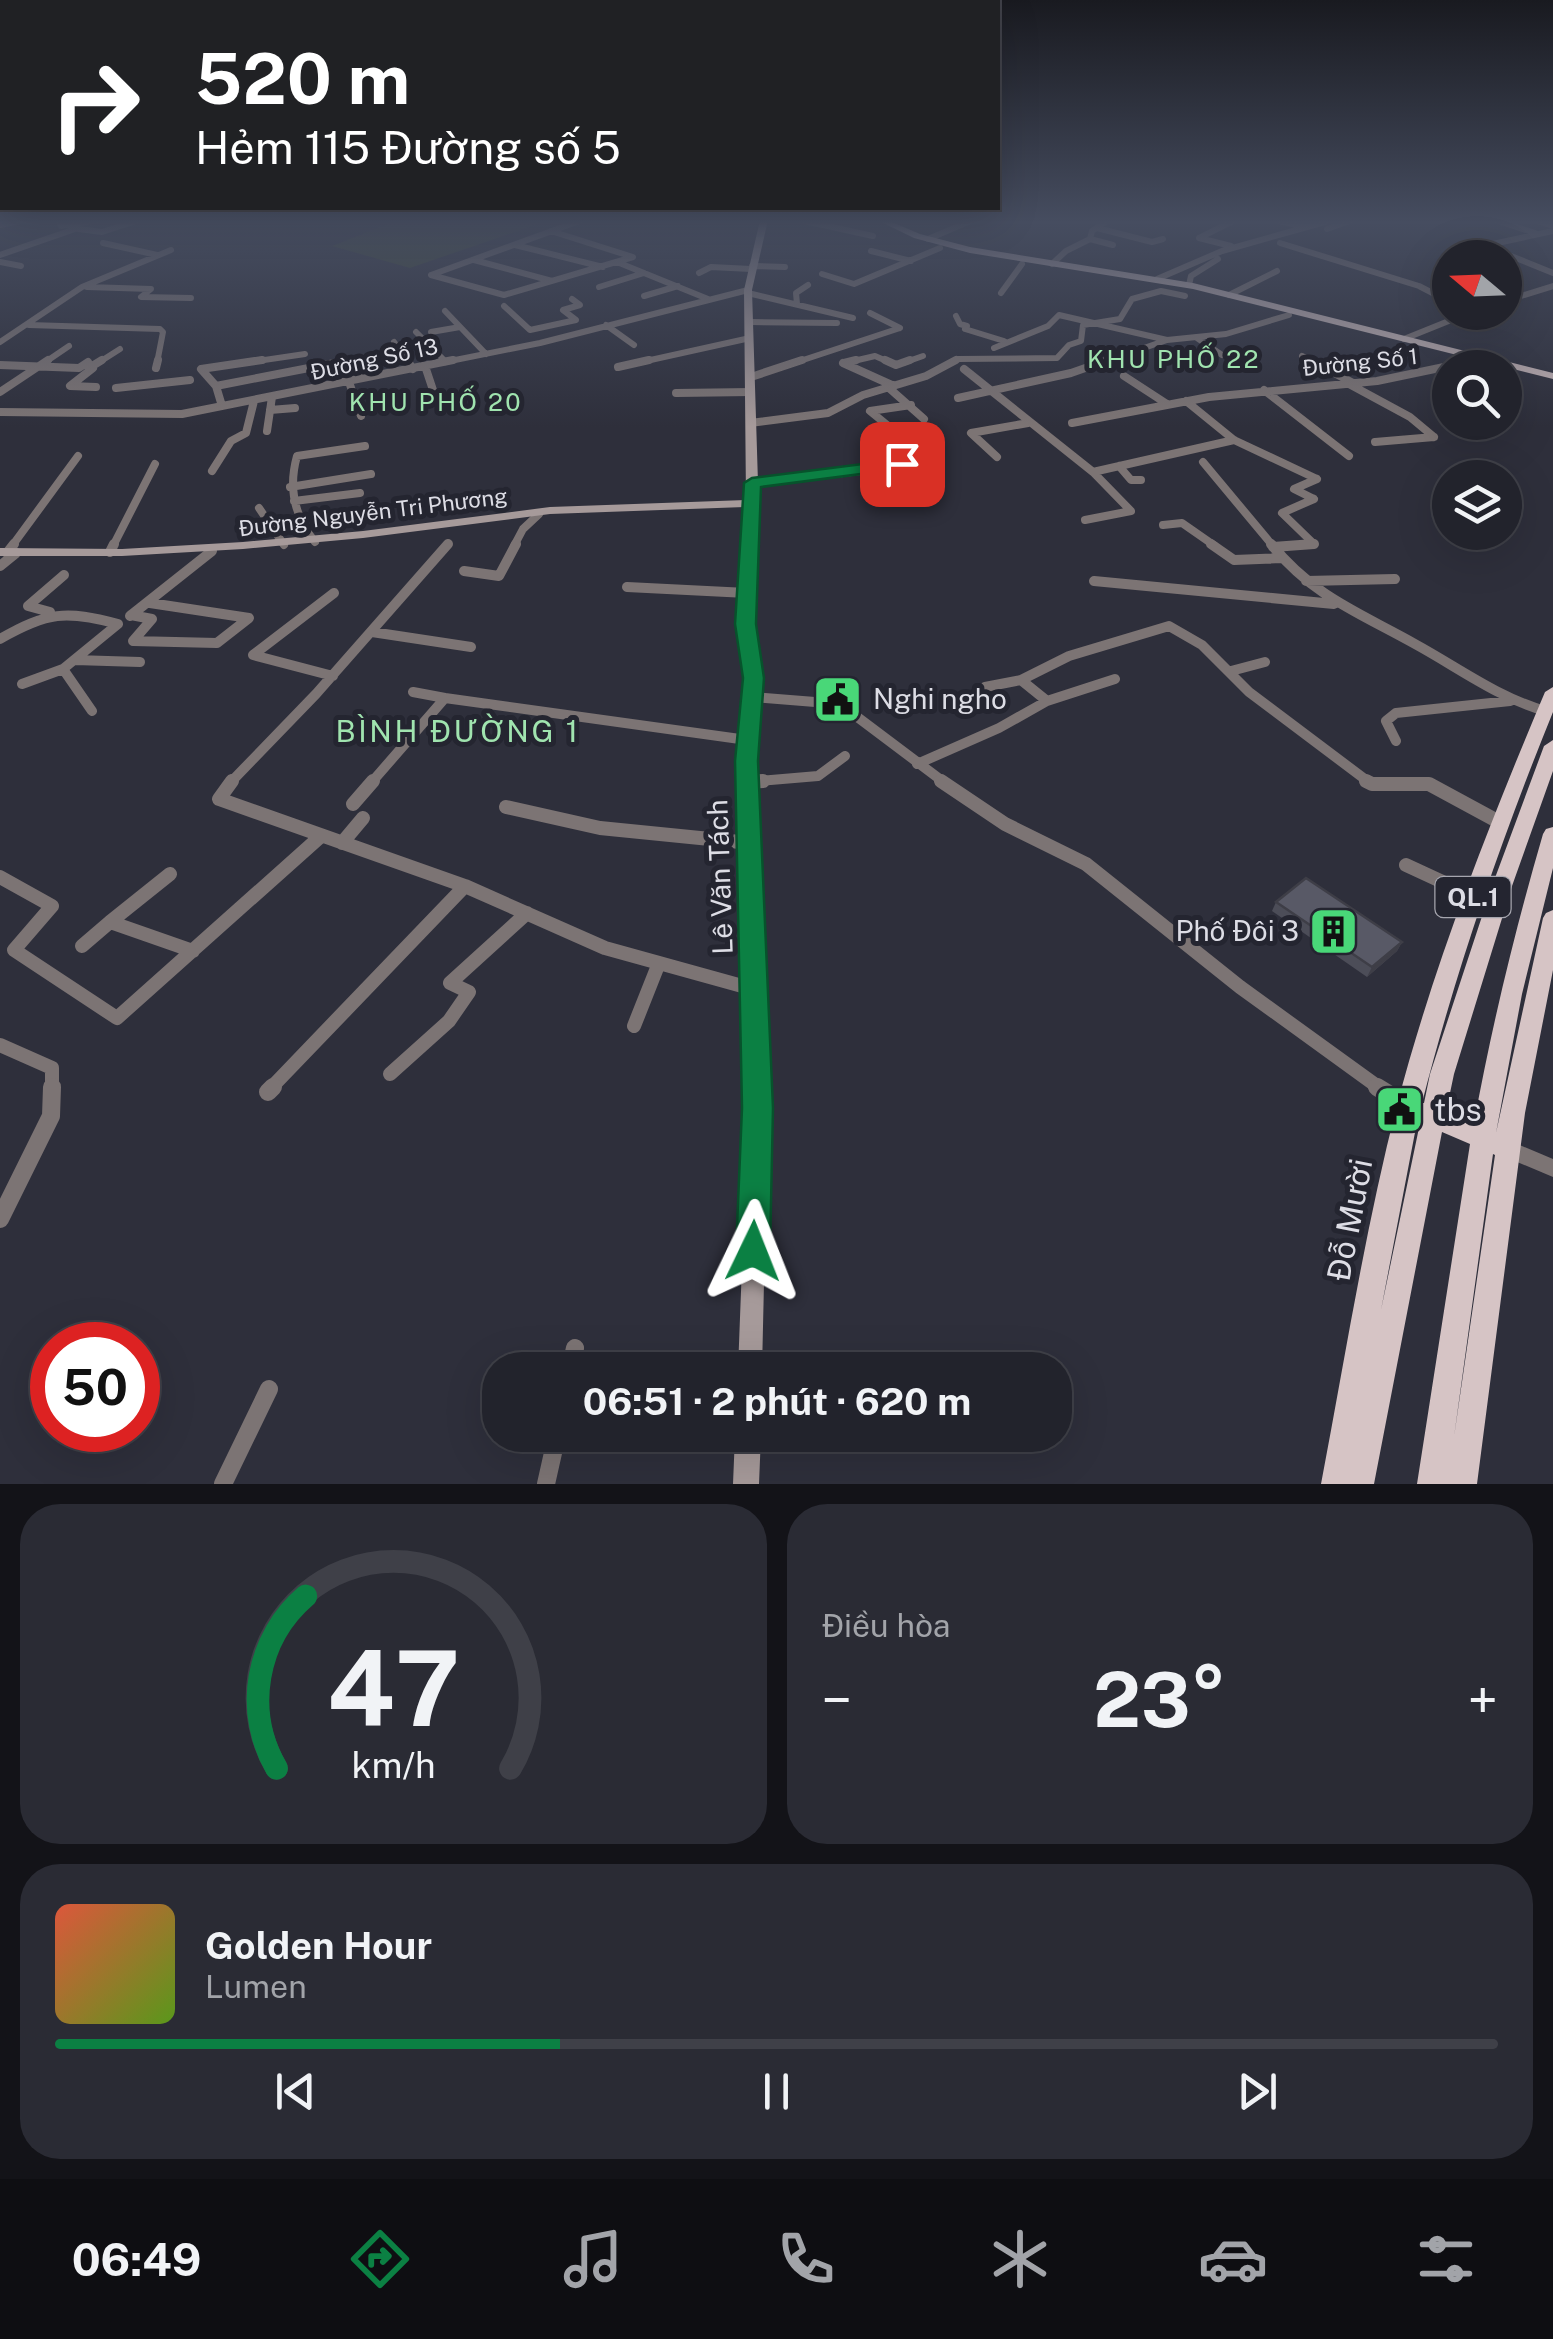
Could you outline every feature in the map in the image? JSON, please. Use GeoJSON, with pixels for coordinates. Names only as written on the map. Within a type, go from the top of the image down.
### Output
{"type":"FeatureCollection","features":[{"type":"Feature","properties":{"kind":"highway","name":"Đỗ Mười"},"geometry":{"type":"LineString","coordinates":[[1336,1484],[1474,896],[1549,701]]}},
{"type":"Feature","properties":{"kind":"highway","name":"Đỗ Mười"},"geometry":{"type":"LineString","coordinates":[[1359,1484],[1421,1112],[1442,1074],[1487,929],[1553,746]]}},
{"type":"Feature","properties":{"kind":"highway","name":"QL.1"},"geometry":{"type":"LineString","coordinates":[[1432,1484],[1483,1139],[1512,996],[1553,834]]}},
{"type":"Feature","properties":{"kind":"highway"},"geometry":{"type":"LineString","coordinates":[[1462,1484],[1513,1113],[1553,918]]}},
{"type":"Feature","properties":{"kind":"highway"},"geometry":{"type":"LineString","coordinates":[[1421,1112],[1510,1150]]}},
{"type":"Feature","properties":{"kind":"main road"},"geometry":{"type":"LineString","coordinates":[[1166,289],[1432,351]]}},
{"type":"Feature","properties":{"kind":"main road"},"geometry":{"type":"LineString","coordinates":[[1179,289],[1228,295],[1553,378]]}},
{"type":"Feature","properties":{"kind":"main road","name":"Lê Văn Tách"},"geometry":{"type":"LineString","coordinates":[[748,291],[752,483],[746,593],[753,697],[747,782],[758,1108],[751,1352]]}},
{"type":"Feature","properties":{"kind":"main road"},"geometry":{"type":"LineString","coordinates":[[1522,372],[1553,378]]}},
{"type":"Feature","properties":{"kind":"main road","name":"Đường Nguyễn Tri Phương"},"geometry":{"type":"LineString","coordinates":[[8,553],[212,550],[315,542],[539,514],[750,503]]}},
{"type":"Feature","properties":{"kind":"main road"},"geometry":{"type":"LineString","coordinates":[[746,1484],[747,1452]]}},
{"type":"Feature","properties":{"kind":"street"},"geometry":{"type":"LineString","coordinates":[[1,341],[79,289]]}},
{"type":"Feature","properties":{"kind":"street"},"geometry":{"type":"LineString","coordinates":[[151,289],[142,296],[191,298]]}},
{"type":"Feature","properties":{"kind":"street"},"geometry":{"type":"LineString","coordinates":[[482,289],[504,295],[526,289]]}},
{"type":"Feature","properties":{"kind":"street"},"geometry":{"type":"LineString","coordinates":[[644,296],[667,289]]}},
{"type":"Feature","properties":{"kind":"street"},"geometry":{"type":"LineString","coordinates":[[686,289],[708,299]]}},
{"type":"Feature","properties":{"kind":"street"},"geometry":{"type":"LineString","coordinates":[[797,304],[796,292],[801,289]]}},
{"type":"Feature","properties":{"kind":"street"},"geometry":{"type":"LineString","coordinates":[[1001,293],[1004,289]]}},
{"type":"Feature","properties":{"kind":"street"},"geometry":{"type":"LineString","coordinates":[[750,422],[828,413],[958,358],[1057,358],[1069,345],[1081,342],[1081,328],[1120,319],[1132,299],[1155,292],[1187,293],[1188,289]]}},
{"type":"Feature","properties":{"kind":"street"},"geometry":{"type":"LineString","coordinates":[[1228,295],[1240,289]]}},
{"type":"Feature","properties":{"kind":"street"},"geometry":{"type":"LineString","coordinates":[[748,291],[853,318]]}},
{"type":"Feature","properties":{"kind":"street","name":"Đường Số 13"},"geometry":{"type":"LineString","coordinates":[[0,412],[167,416],[486,354],[606,325],[616,316],[748,291]]}},
{"type":"Feature","properties":{"kind":"street"},"geometry":{"type":"LineString","coordinates":[[504,306],[530,330],[576,320],[563,310],[580,305],[572,299]]}},
{"type":"Feature","properties":{"kind":"street"},"geometry":{"type":"LineString","coordinates":[[616,316],[642,308]]}},
{"type":"Feature","properties":{"kind":"street"},"geometry":{"type":"LineString","coordinates":[[445,310],[486,354]]}},
{"type":"Feature","properties":{"kind":"street"},"geometry":{"type":"LineString","coordinates":[[750,376],[902,327],[870,312]]}},
{"type":"Feature","properties":{"kind":"street"},"geometry":{"type":"LineString","coordinates":[[994,348],[1048,326],[1059,315],[1167,340]]}},
{"type":"Feature","properties":{"kind":"street"},"geometry":{"type":"LineString","coordinates":[[958,398],[1071,373],[1167,340],[1231,332],[1288,315]]}},
{"type":"Feature","properties":{"kind":"street"},"geometry":{"type":"LineString","coordinates":[[956,316],[960,324],[967,326],[964,330],[989,340],[1008,341]]}},
{"type":"Feature","properties":{"kind":"street"},"geometry":{"type":"LineString","coordinates":[[750,322],[836,323]]}},
{"type":"Feature","properties":{"kind":"street"},"geometry":{"type":"LineString","coordinates":[[30,325],[160,329],[163,332],[156,368]]}},
{"type":"Feature","properties":{"kind":"street"},"geometry":{"type":"LineString","coordinates":[[606,325],[634,345]]}},
{"type":"Feature","properties":{"kind":"street"},"geometry":{"type":"LineString","coordinates":[[551,326],[564,336]]}},
{"type":"Feature","properties":{"kind":"street"},"geometry":{"type":"LineString","coordinates":[[432,332],[460,327]]}},
{"type":"Feature","properties":{"kind":"street"},"geometry":{"type":"LineString","coordinates":[[1404,339],[1432,328]]}},
{"type":"Feature","properties":{"kind":"street"},"geometry":{"type":"LineString","coordinates":[[416,332],[446,362]]}},
{"type":"Feature","properties":{"kind":"street"},"geometry":{"type":"LineString","coordinates":[[509,336],[518,347]]}},
{"type":"Feature","properties":{"kind":"street"},"geometry":{"type":"LineString","coordinates":[[1196,337],[1222,355]]}},
{"type":"Feature","properties":{"kind":"street"},"geometry":{"type":"LineString","coordinates":[[618,367],[750,338]]}},
{"type":"Feature","properties":{"kind":"street"},"geometry":{"type":"LineString","coordinates":[[0,392],[69,346]]}},
{"type":"Feature","properties":{"kind":"street"},"geometry":{"type":"LineString","coordinates":[[216,386],[396,347],[413,369]]}},
{"type":"Feature","properties":{"kind":"street"},"geometry":{"type":"LineString","coordinates":[[96,387],[70,386],[86,366],[120,349]]}},
{"type":"Feature","properties":{"kind":"street"},"geometry":{"type":"LineString","coordinates":[[826,353],[893,387],[924,419]]}},
{"type":"Feature","properties":{"kind":"street"},"geometry":{"type":"LineString","coordinates":[[116,388],[190,384],[201,369],[305,354]]}},
{"type":"Feature","properties":{"kind":"street"},"geometry":{"type":"LineString","coordinates":[[844,363],[875,356],[896,365],[923,356]]}},
{"type":"Feature","properties":{"kind":"street"},"geometry":{"type":"LineString","coordinates":[[1302,356],[1410,418],[1434,438],[1376,442]]}},
{"type":"Feature","properties":{"kind":"street"},"geometry":{"type":"LineString","coordinates":[[0,365],[86,366]]}},
{"type":"Feature","properties":{"kind":"street"},"geometry":{"type":"LineString","coordinates":[[425,366],[433,390]]}},
{"type":"Feature","properties":{"kind":"street"},"geometry":{"type":"LineString","coordinates":[[201,369],[216,386],[222,406]]}},
{"type":"Feature","properties":{"kind":"street"},"geometry":{"type":"LineString","coordinates":[[964,369],[1093,472],[1131,510],[1085,520]]}},
{"type":"Feature","properties":{"kind":"street","name":"Đường Số 1"},"geometry":{"type":"LineString","coordinates":[[1072,423],[1186,401],[1351,384],[1432,369]]}},
{"type":"Feature","properties":{"kind":"street"},"geometry":{"type":"LineString","coordinates":[[1124,376],[1168,404]]}},
{"type":"Feature","properties":{"kind":"street"},"geometry":{"type":"LineString","coordinates":[[349,382],[361,416]]}},
{"type":"Feature","properties":{"kind":"street"},"geometry":{"type":"LineString","coordinates":[[1307,386],[1318,399]]}},
{"type":"Feature","properties":{"kind":"street"},"geometry":{"type":"LineString","coordinates":[[1264,390],[1349,456]]}},
{"type":"Feature","properties":{"kind":"street"},"geometry":{"type":"LineString","coordinates":[[676,393],[751,392]]}},
{"type":"Feature","properties":{"kind":"street"},"geometry":{"type":"LineString","coordinates":[[267,431],[272,398]]}},
{"type":"Feature","properties":{"kind":"street"},"geometry":{"type":"LineString","coordinates":[[212,470],[230,441],[246,433],[254,401]]}},
{"type":"Feature","properties":{"kind":"street"},"geometry":{"type":"LineString","coordinates":[[1186,401],[1234,440],[1317,479],[1294,489],[1314,501],[1282,514],[1314,544],[1273,548]]}},
{"type":"Feature","properties":{"kind":"street"},"geometry":{"type":"LineString","coordinates":[[752,483],[924,464],[907,437],[886,430],[870,411],[911,406]]}},
{"type":"Feature","properties":{"kind":"street"},"geometry":{"type":"LineString","coordinates":[[270,410],[295,408]]}},
{"type":"Feature","properties":{"kind":"street"},"geometry":{"type":"LineString","coordinates":[[997,457],[971,433],[1028,423]]}},
{"type":"Feature","properties":{"kind":"street"},"geometry":{"type":"LineString","coordinates":[[1093,472],[1234,440]]}},
{"type":"Feature","properties":{"kind":"street"},"geometry":{"type":"LineString","coordinates":[[315,542],[302,528],[290,487],[297,456],[365,446]]}},
{"type":"Feature","properties":{"kind":"street"},"geometry":{"type":"LineString","coordinates":[[0,566],[78,456]]}},
{"type":"Feature","properties":{"kind":"street"},"geometry":{"type":"LineString","coordinates":[[1203,462],[1281,558],[1306,581],[1338,605],[1414,643],[1510,701]]}},
{"type":"Feature","properties":{"kind":"street"},"geometry":{"type":"LineString","coordinates":[[110,552],[156,464]]}},
{"type":"Feature","properties":{"kind":"street"},"geometry":{"type":"LineString","coordinates":[[1120,466],[1130,480],[1141,480]]}},
{"type":"Feature","properties":{"kind":"street"},"geometry":{"type":"LineString","coordinates":[[290,487],[371,474]]}},
{"type":"Feature","properties":{"kind":"street"},"geometry":{"type":"LineString","coordinates":[[294,501],[360,493]]}},
{"type":"Feature","properties":{"kind":"street"},"geometry":{"type":"LineString","coordinates":[[259,508],[284,545]]}},
{"type":"Feature","properties":{"kind":"street"},"geometry":{"type":"LineString","coordinates":[[464,571],[499,576],[524,529],[539,514]]}},
{"type":"Feature","properties":{"kind":"street"},"geometry":{"type":"LineString","coordinates":[[1163,525],[1182,523],[1236,560],[1281,558]]}},
{"type":"Feature","properties":{"kind":"street"},"geometry":{"type":"LineString","coordinates":[[448,544],[219,799],[465,886],[606,948],[753,989]]}},
{"type":"Feature","properties":{"kind":"street"},"geometry":{"type":"LineString","coordinates":[[22,684],[64,668],[212,550]]}},
{"type":"Feature","properties":{"kind":"street"},"geometry":{"type":"LineString","coordinates":[[64,576],[28,606],[118,624]]}},
{"type":"Feature","properties":{"kind":"street"},"geometry":{"type":"LineString","coordinates":[[1306,581],[1395,579]]}},
{"type":"Feature","properties":{"kind":"street"},"geometry":{"type":"LineString","coordinates":[[1094,581],[1338,605]]}},
{"type":"Feature","properties":{"kind":"street"},"geometry":{"type":"LineString","coordinates":[[627,587],[746,593]]}},
{"type":"Feature","properties":{"kind":"street"},"geometry":{"type":"LineString","coordinates":[[333,676],[252,655],[334,594]]}},
{"type":"Feature","properties":{"kind":"street"},"geometry":{"type":"LineString","coordinates":[[131,615],[152,619],[131,644],[218,643],[249,618],[150,603]]}},
{"type":"Feature","properties":{"kind":"street"},"geometry":{"type":"LineString","coordinates":[[0,639],[50,612]]}},
{"type":"Feature","properties":{"kind":"street"},"geometry":{"type":"LineString","coordinates":[[985,687],[1021,680],[1069,656],[1170,626],[1202,645],[1250,692],[1372,784],[1429,784],[1501,822]]}},
{"type":"Feature","properties":{"kind":"street"},"geometry":{"type":"LineString","coordinates":[[372,632],[471,647]]}},
{"type":"Feature","properties":{"kind":"street"},"geometry":{"type":"LineString","coordinates":[[75,660],[140,662]]}},
{"type":"Feature","properties":{"kind":"street"},"geometry":{"type":"LineString","coordinates":[[1231,671],[1265,662]]}},
{"type":"Feature","properties":{"kind":"street"},"geometry":{"type":"LineString","coordinates":[[64,668],[92,711]]}},
{"type":"Feature","properties":{"kind":"street"},"geometry":{"type":"LineString","coordinates":[[917,764],[999,728],[1047,701],[1116,678]]}},
{"type":"Feature","properties":{"kind":"street"},"geometry":{"type":"LineString","coordinates":[[1021,680],[1047,701]]}},
{"type":"Feature","properties":{"kind":"street"},"geometry":{"type":"LineString","coordinates":[[414,692],[747,740]]}},
{"type":"Feature","properties":{"kind":"street"},"geometry":{"type":"LineString","coordinates":[[753,697],[840,704],[917,764],[1020,833],[1086,864],[1240,987],[1367,1081],[1421,1112]]}},
{"type":"Feature","properties":{"kind":"street"},"geometry":{"type":"LineString","coordinates":[[353,804],[445,698]]}},
{"type":"Feature","properties":{"kind":"street"},"geometry":{"type":"LineString","coordinates":[[1396,741],[1386,721],[1396,713],[1510,701],[1549,701]]}},
{"type":"Feature","properties":{"kind":"street"},"geometry":{"type":"LineString","coordinates":[[747,782],[818,776],[845,756]]}},
{"type":"Feature","properties":{"kind":"street"},"geometry":{"type":"LineString","coordinates":[[506,807],[600,828],[750,843]]}},
{"type":"Feature","properties":{"kind":"street"},"geometry":{"type":"LineString","coordinates":[[342,843],[363,818]]}},
{"type":"Feature","properties":{"kind":"street"},"geometry":{"type":"LineString","coordinates":[[0,878],[52,906],[48,916],[18,941],[14,950],[110,1016],[125,1014],[320,836]]}},
{"type":"Feature","properties":{"kind":"street"},"geometry":{"type":"LineString","coordinates":[[1406,866],[1474,896]]}},
{"type":"Feature","properties":{"kind":"street"},"geometry":{"type":"LineString","coordinates":[[82,946],[170,874]]}},
{"type":"Feature","properties":{"kind":"street"},"geometry":{"type":"LineString","coordinates":[[268,1092],[465,886]]}},
{"type":"Feature","properties":{"kind":"street"},"geometry":{"type":"LineString","coordinates":[[390,1074],[449,1021],[468,992],[450,983],[527,913]]}},
{"type":"Feature","properties":{"kind":"street"},"geometry":{"type":"LineString","coordinates":[[110,922],[193,951]]}},
{"type":"Feature","properties":{"kind":"street"},"geometry":{"type":"LineString","coordinates":[[634,1026],[659,963]]}},
{"type":"Feature","properties":{"kind":"street"},"geometry":{"type":"LineString","coordinates":[[0,1045],[52,1068],[50,1116],[0,1219]]}},
{"type":"Feature","properties":{"kind":"street"},"geometry":{"type":"LineString","coordinates":[[1510,1150],[1553,1168]]}},
{"type":"Feature","properties":{"kind":"street"},"geometry":{"type":"LineString","coordinates":[[574,1352],[575,1348]]}},
{"type":"Feature","properties":{"kind":"street"},"geometry":{"type":"LineString","coordinates":[[223,1484],[269,1389]]}},
{"type":"Feature","properties":{"kind":"street"},"geometry":{"type":"LineString","coordinates":[[546,1484],[553,1452]]}},
{"type":"Feature","properties":{"kind":"building","name":"Phố Đôi 3"},"geometry":{"type":"Polygon","coordinates":[[[1306,878],[1402,942],[1372,967],[1276,902],[1306,878]]]}},
{"type":"Feature","properties":{"kind":"place","name":"Nghi ngho"},"geometry":{"type":"Point","coordinates":[838,699]}},
{"type":"Feature","properties":{"kind":"place","name":"Phố Đôi 3"},"geometry":{"type":"Point","coordinates":[1334,931]}},
{"type":"Feature","properties":{"kind":"place","name":"tbs"},"geometry":{"type":"Point","coordinates":[1399,1110]}},
{"type":"Feature","properties":{"kind":"district","name":"KHU PHỐ 22"},"geometry":{"type":"Point","coordinates":[1174,359]}},
{"type":"Feature","properties":{"kind":"district","name":"KHU PHỐ 20"},"geometry":{"type":"Point","coordinates":[436,402]}},
{"type":"Feature","properties":{"kind":"district","name":"BÌNH ĐƯỜNG 1"},"geometry":{"type":"Point","coordinates":[458,732]}},
{"type":"Feature","properties":{"kind":"route"},"geometry":{"type":"LineString","coordinates":[[753,1251],[758,1108],[747,740],[754,678],[746,624],[752,483],[902,464]]}}]}
